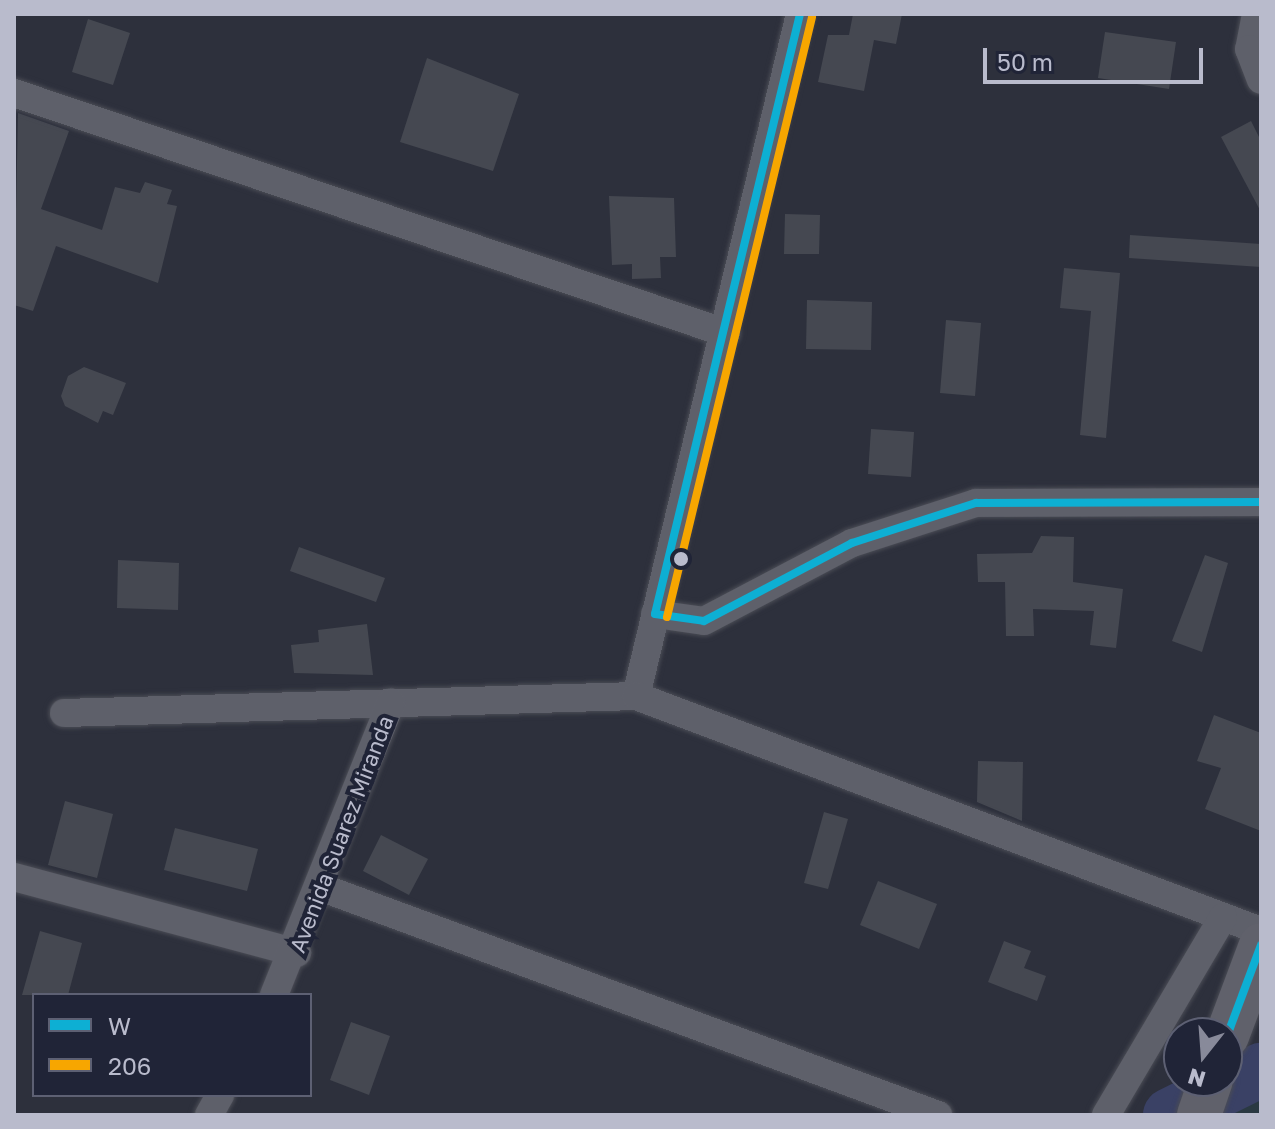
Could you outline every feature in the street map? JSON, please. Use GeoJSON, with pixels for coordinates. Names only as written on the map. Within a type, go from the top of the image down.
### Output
{"type":"FeatureCollection","features":[{"type":"Feature","properties":{"kind":"main road"},"geometry":{"type":"LineString","coordinates":[[1234,1017],[1261,945]]}},
{"type":"Feature","properties":{"kind":"street"},"geometry":{"type":"LineString","coordinates":[[800,14],[726,333],[636,696],[1261,931]]}},
{"type":"Feature","properties":{"kind":"street"},"geometry":{"type":"LineString","coordinates":[[1256,14],[1249,49],[1261,80]]}},
{"type":"Feature","properties":{"kind":"street"},"geometry":{"type":"LineString","coordinates":[[14,93],[726,333]]}},
{"type":"Feature","properties":{"kind":"street"},"geometry":{"type":"LineString","coordinates":[[655,614],[704,621],[852,543],[976,503],[1261,502]]}},
{"type":"Feature","properties":{"kind":"street","name":"Avenida Suarez Miranda"},"geometry":{"type":"LineString","coordinates":[[275,993],[297,953],[391,703],[636,696]]}},
{"type":"Feature","properties":{"kind":"street"},"geometry":{"type":"LineString","coordinates":[[64,713],[391,703]]}},
{"type":"Feature","properties":{"kind":"street"},"geometry":{"type":"LineString","coordinates":[[14,877],[297,953]]}},
{"type":"Feature","properties":{"kind":"street"},"geometry":{"type":"LineString","coordinates":[[320,887],[938,1115]]}},
{"type":"Feature","properties":{"kind":"street"},"geometry":{"type":"LineString","coordinates":[[1106,1115],[1223,917]]}},
{"type":"Feature","properties":{"kind":"street"},"geometry":{"type":"LineString","coordinates":[[209,1115],[219,1097]]}},
{"type":"Feature","properties":{"kind":"shaded area"},"geometry":{"type":"Polygon","coordinates":[[[1261,1088],[1261,1115],[1226,1115],[1232,1097],[1243,1097],[1243,1092],[1261,1088]]]}},
{"type":"Feature","properties":{"kind":"building"},"geometry":{"type":"Polygon","coordinates":[[[853,14],[902,14],[896,44],[874,40],[864,91],[818,82],[828,35],[849,35],[853,14]]]}},
{"type":"Feature","properties":{"kind":"building"},"geometry":{"type":"Polygon","coordinates":[[[88,19],[130,33],[113,85],[72,72],[88,19]]]}},
{"type":"Feature","properties":{"kind":"building"},"geometry":{"type":"Polygon","coordinates":[[[1105,32],[1176,42],[1169,89],[1098,78],[1105,32]]]}},
{"type":"Feature","properties":{"kind":"building"},"geometry":{"type":"Polygon","coordinates":[[[427,58],[519,94],[493,171],[400,142],[427,58]]]}},
{"type":"Feature","properties":{"kind":"building"},"geometry":{"type":"Polygon","coordinates":[[[18,113],[69,131],[41,209],[102,230],[115,187],[140,193],[145,182],[172,190],[167,204],[177,206],[158,283],[56,246],[33,311],[14,305],[18,113]]]}},
{"type":"Feature","properties":{"kind":"building"},"geometry":{"type":"Polygon","coordinates":[[[1251,121],[1261,141],[1261,212],[1221,137],[1251,121]]]}},
{"type":"Feature","properties":{"kind":"building"},"geometry":{"type":"Polygon","coordinates":[[[609,196],[674,198],[676,257],[660,257],[661,278],[632,279],[632,264],[612,265],[609,196]]]}},
{"type":"Feature","properties":{"kind":"building"},"geometry":{"type":"Polygon","coordinates":[[[785,214],[820,215],[819,254],[784,254],[785,214]]]}},
{"type":"Feature","properties":{"kind":"building"},"geometry":{"type":"Polygon","coordinates":[[[1130,235],[1261,244],[1261,267],[1129,258],[1130,235]]]}},
{"type":"Feature","properties":{"kind":"building"},"geometry":{"type":"Polygon","coordinates":[[[1064,268],[1120,273],[1106,438],[1080,435],[1091,311],[1060,308],[1064,268]]]}},
{"type":"Feature","properties":{"kind":"building"},"geometry":{"type":"Polygon","coordinates":[[[807,300],[872,302],[871,350],[806,349],[807,300]]]}},
{"type":"Feature","properties":{"kind":"building"},"geometry":{"type":"Polygon","coordinates":[[[946,320],[981,323],[975,396],[940,393],[946,320]]]}},
{"type":"Feature","properties":{"kind":"building"},"geometry":{"type":"Polygon","coordinates":[[[84,367],[126,383],[113,415],[103,411],[98,423],[65,406],[61,396],[68,376],[84,367]]]}},
{"type":"Feature","properties":{"kind":"building"},"geometry":{"type":"Polygon","coordinates":[[[871,429],[914,432],[911,477],[868,474],[871,429]]]}},
{"type":"Feature","properties":{"kind":"building"},"geometry":{"type":"Polygon","coordinates":[[[1041,536],[1074,537],[1073,582],[1123,589],[1116,648],[1090,645],[1094,611],[1033,609],[1034,636],[1006,636],[1005,582],[978,582],[977,554],[1032,553],[1041,536]]]}},
{"type":"Feature","properties":{"kind":"building"},"geometry":{"type":"Polygon","coordinates":[[[299,547],[385,578],[376,602],[290,571],[299,547]]]}},
{"type":"Feature","properties":{"kind":"building"},"geometry":{"type":"Polygon","coordinates":[[[1205,555],[1228,563],[1202,652],[1172,641],[1205,555]]]}},
{"type":"Feature","properties":{"kind":"building"},"geometry":{"type":"Polygon","coordinates":[[[118,560],[179,563],[178,610],[117,608],[118,560]]]}},
{"type":"Feature","properties":{"kind":"building"},"geometry":{"type":"Polygon","coordinates":[[[367,624],[373,675],[294,673],[291,645],[319,642],[318,630],[367,624]]]}},
{"type":"Feature","properties":{"kind":"building"},"geometry":{"type":"Polygon","coordinates":[[[1214,715],[1261,733],[1261,831],[1205,809],[1221,768],[1197,761],[1214,715]]]}},
{"type":"Feature","properties":{"kind":"building"},"geometry":{"type":"Polygon","coordinates":[[[978,761],[1023,762],[1022,821],[977,802],[978,761]]]}},
{"type":"Feature","properties":{"kind":"building"},"geometry":{"type":"Polygon","coordinates":[[[65,801],[113,814],[97,878],[48,865],[65,801]]]}},
{"type":"Feature","properties":{"kind":"building"},"geometry":{"type":"Polygon","coordinates":[[[824,812],[848,819],[828,889],[804,883],[824,812]]]}},
{"type":"Feature","properties":{"kind":"building"},"geometry":{"type":"Polygon","coordinates":[[[175,828],[258,849],[247,891],[164,870],[175,828]]]}},
{"type":"Feature","properties":{"kind":"building"},"geometry":{"type":"Polygon","coordinates":[[[381,835],[428,859],[409,895],[363,871],[381,835]]]}},
{"type":"Feature","properties":{"kind":"building"},"geometry":{"type":"Polygon","coordinates":[[[878,881],[937,904],[919,949],[860,925],[878,881]]]}},
{"type":"Feature","properties":{"kind":"building"},"geometry":{"type":"Polygon","coordinates":[[[40,931],[82,943],[69,993],[22,995],[40,931]]]}},
{"type":"Feature","properties":{"kind":"building"},"geometry":{"type":"Polygon","coordinates":[[[1004,941],[1031,951],[1024,968],[1046,976],[1037,1001],[988,982],[1004,941]]]}},
{"type":"Feature","properties":{"kind":"building"},"geometry":{"type":"Polygon","coordinates":[[[351,1022],[390,1036],[369,1095],[330,1080],[351,1022]]]}},
{"type":"Feature","properties":{"kind":"waterway"},"geometry":{"type":"LineString","coordinates":[[1170,1115],[1261,1070]]}},
{"type":"Feature","properties":{"kind":"transit line","name":"W"},"geometry":{"type":"LineString","coordinates":[[800,14],[655,614],[704,621],[852,543],[976,503],[1261,502]]}},
{"type":"Feature","properties":{"kind":"transit line","name":"206"},"geometry":{"type":"LineString","coordinates":[[667,617],[812,17]]}},
{"type":"Feature","properties":{"kind":"transit line","name":"W"},"geometry":{"type":"LineString","coordinates":[[1234,1017],[1261,945]]}}]}
